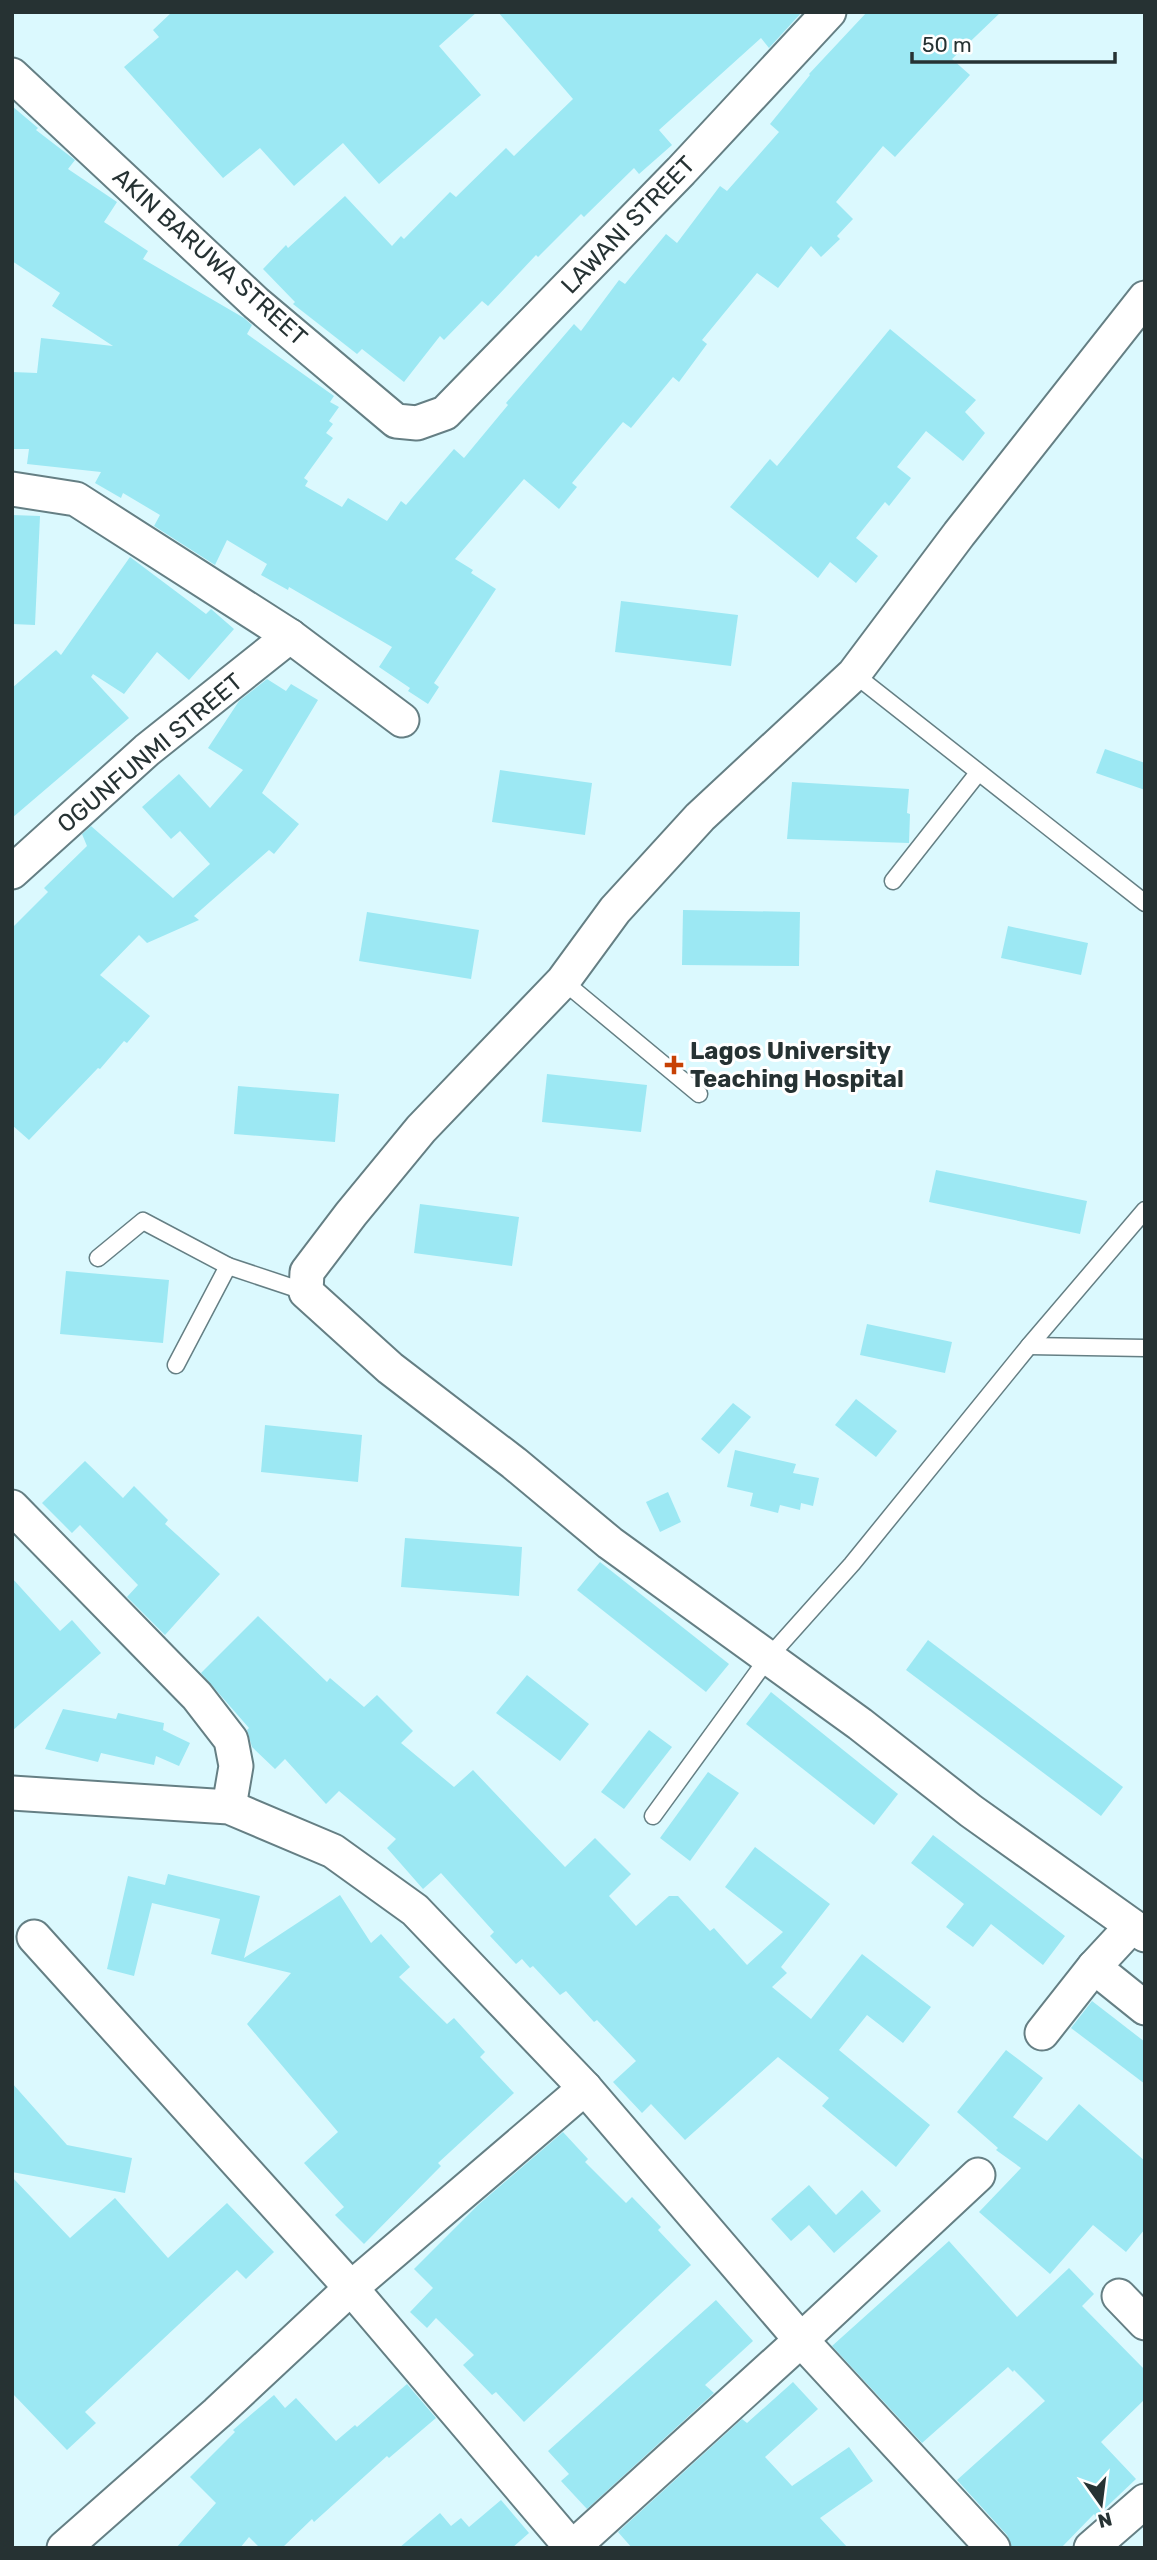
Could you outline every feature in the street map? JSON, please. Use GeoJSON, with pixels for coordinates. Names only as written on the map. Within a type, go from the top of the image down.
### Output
{"type":"FeatureCollection","features":[{"type":"Feature","properties":{"kind":"street","name":"LAWANI STREET"},"geometry":{"type":"LineString","coordinates":[[417,424],[445,413],[681,171],[829,12]]}},
{"type":"Feature","properties":{"kind":"street","name":"AKIN BARUWA STREET"},"geometry":{"type":"LineString","coordinates":[[12,75],[256,303],[396,421],[417,424]]}},
{"type":"Feature","properties":{"kind":"street"},"geometry":{"type":"LineString","coordinates":[[1042,2033],[1094,1967],[1138,1930],[971,1811],[860,1724],[610,1543],[514,1463],[390,1368],[306,1292],[307,1272],[421,1129],[563,981],[615,910],[700,817],[854,674],[959,534],[1145,298]]}},
{"type":"Feature","properties":{"kind":"street"},"geometry":{"type":"LineString","coordinates":[[12,489],[76,499],[290,636],[402,720]]}},
{"type":"Feature","properties":{"kind":"street","name":"OGUNFUNMI STREET"},"geometry":{"type":"LineString","coordinates":[[12,872],[148,750],[290,636]]}},
{"type":"Feature","properties":{"kind":"street"},"geometry":{"type":"LineString","coordinates":[[14,1509],[197,1696],[231,1740],[236,1766],[229,1807]]}},
{"type":"Feature","properties":{"kind":"street"},"geometry":{"type":"LineString","coordinates":[[12,1793],[229,1807],[333,1851],[415,1910],[584,2088],[801,2340],[993,2548]]}},
{"type":"Feature","properties":{"kind":"street"},"geometry":{"type":"LineString","coordinates":[[34,1937],[351,2288],[572,2548],[978,2175]]}},
{"type":"Feature","properties":{"kind":"street"},"geometry":{"type":"LineString","coordinates":[[1094,1967],[1145,2008]]}},
{"type":"Feature","properties":{"kind":"street"},"geometry":{"type":"LineString","coordinates":[[64,2548],[217,2413],[351,2288],[584,2088]]}},
{"type":"Feature","properties":{"kind":"street"},"geometry":{"type":"LineString","coordinates":[[1119,2296],[1145,2323]]}},
{"type":"Feature","properties":{"kind":"street"},"geometry":{"type":"LineString","coordinates":[[1091,2548],[1145,2501]]}},
{"type":"Feature","properties":{"kind":"lane"},"geometry":{"type":"LineString","coordinates":[[854,674],[1145,903]]}},
{"type":"Feature","properties":{"kind":"lane"},"geometry":{"type":"LineString","coordinates":[[893,881],[982,775]]}},
{"type":"Feature","properties":{"kind":"lane"},"geometry":{"type":"LineString","coordinates":[[563,981],[699,1094]]}},
{"type":"Feature","properties":{"kind":"lane"},"geometry":{"type":"LineString","coordinates":[[653,1816],[768,1658],[852,1564],[1029,1346],[1145,1210]]}},
{"type":"Feature","properties":{"kind":"lane"},"geometry":{"type":"LineString","coordinates":[[98,1258],[143,1222],[228,1266],[306,1292]]}},
{"type":"Feature","properties":{"kind":"lane"},"geometry":{"type":"LineString","coordinates":[[176,1365],[228,1266]]}},
{"type":"Feature","properties":{"kind":"lane"},"geometry":{"type":"LineString","coordinates":[[1029,1346],[1145,1348]]}},
{"type":"Feature","properties":{"kind":"building"},"geometry":{"type":"Polygon","coordinates":[[[172,12],[477,12],[439,46],[481,95],[379,184],[343,143],[294,186],[260,148],[223,178],[124,67],[159,37],[153,30],[172,12]]]}},
{"type":"Feature","properties":{"kind":"building"},"geometry":{"type":"Polygon","coordinates":[[[498,12],[802,12],[769,48],[761,38],[659,130],[672,145],[639,174],[634,168],[584,217],[581,214],[538,257],[536,255],[488,306],[482,301],[444,340],[440,336],[404,382],[362,349],[357,354],[293,304],[295,302],[263,269],[286,245],[288,248],[345,196],[392,246],[401,236],[404,239],[450,192],[456,197],[506,148],[514,156],[573,99],[498,12]]]}},
{"type":"Feature","properties":{"kind":"building"},"geometry":{"type":"Polygon","coordinates":[[[867,12],[1001,12],[952,59],[970,75],[895,157],[883,146],[836,202],[853,219],[837,236],[840,239],[821,257],[811,246],[778,288],[757,273],[702,340],[707,344],[679,382],[673,377],[631,428],[623,422],[572,483],[577,487],[559,509],[524,479],[455,559],[496,589],[434,683],[439,687],[428,704],[379,667],[392,647],[289,587],[288,590],[261,575],[267,564],[227,540],[215,565],[154,526],[160,515],[123,493],[121,498],[95,483],[101,472],[27,464],[29,449],[12,449],[12,372],[37,373],[41,338],[113,346],[52,306],[60,293],[12,261],[12,106],[38,128],[36,130],[75,160],[68,169],[117,202],[104,222],[148,251],[143,259],[244,318],[252,325],[247,334],[334,396],[330,402],[339,407],[329,421],[333,424],[326,433],[333,438],[304,478],[308,481],[305,486],[342,507],[348,498],[387,521],[401,501],[406,505],[454,449],[464,458],[508,405],[506,403],[574,324],[581,331],[619,280],[625,284],[666,234],[677,243],[720,186],[727,191],[779,132],[770,124],[809,74],[867,12]]]}},
{"type":"Feature","properties":{"kind":"building"},"geometry":{"type":"Polygon","coordinates":[[[890,329],[976,400],[965,412],[985,433],[963,461],[926,431],[897,467],[911,478],[889,506],[885,502],[856,538],[878,556],[856,583],[830,562],[818,578],[730,507],[770,459],[777,466],[890,329]]]}},
{"type":"Feature","properties":{"kind":"building"},"geometry":{"type":"Polygon","coordinates":[[[12,515],[40,516],[35,625],[12,624],[12,515]]]}},
{"type":"Feature","properties":{"kind":"building"},"geometry":{"type":"Polygon","coordinates":[[[130,557],[206,614],[211,609],[234,629],[189,680],[157,652],[124,694],[93,674],[91,677],[129,718],[12,818],[12,688],[56,650],[61,655],[130,557]]]}},
{"type":"Feature","properties":{"kind":"building"},"geometry":{"type":"Polygon","coordinates":[[[621,601],[738,615],[731,666],[615,652],[621,601]]]}},
{"type":"Feature","properties":{"kind":"building"},"geometry":{"type":"Polygon","coordinates":[[[267,679],[286,691],[291,684],[318,700],[262,793],[299,824],[274,854],[269,850],[194,916],[199,920],[147,943],[139,935],[100,975],[150,1016],[127,1043],[124,1041],[29,1140],[12,1125],[12,928],[48,892],[44,888],[87,846],[82,834],[91,826],[173,898],[210,864],[180,831],[171,839],[142,807],[179,774],[210,808],[243,770],[208,748],[239,701],[267,679]]]}},
{"type":"Feature","properties":{"kind":"building"},"geometry":{"type":"Polygon","coordinates":[[[1105,749],[1145,763],[1145,790],[1096,773],[1105,749]]]}},
{"type":"Feature","properties":{"kind":"building"},"geometry":{"type":"Polygon","coordinates":[[[500,770],[592,783],[585,835],[492,822],[500,770]]]}},
{"type":"Feature","properties":{"kind":"building"},"geometry":{"type":"Polygon","coordinates":[[[792,782],[909,789],[909,843],[787,839],[792,782]]]}},
{"type":"Feature","properties":{"kind":"building"},"geometry":{"type":"Polygon","coordinates":[[[683,910],[800,912],[799,966],[682,965],[683,910]]]}},
{"type":"Feature","properties":{"kind":"building"},"geometry":{"type":"Polygon","coordinates":[[[367,912],[479,930],[471,979],[359,961],[367,912]]]}},
{"type":"Feature","properties":{"kind":"building"},"geometry":{"type":"Polygon","coordinates":[[[1008,926],[1088,943],[1081,975],[1001,958],[1008,926]]]}},
{"type":"Feature","properties":{"kind":"building"},"geometry":{"type":"Polygon","coordinates":[[[547,1074],[647,1085],[641,1132],[542,1122],[547,1074]]]}},
{"type":"Feature","properties":{"kind":"building"},"geometry":{"type":"Polygon","coordinates":[[[238,1086],[339,1094],[335,1142],[234,1134],[238,1086]]]}},
{"type":"Feature","properties":{"kind":"building"},"geometry":{"type":"Polygon","coordinates":[[[936,1170],[1087,1201],[1080,1234],[929,1202],[936,1170]]]}},
{"type":"Feature","properties":{"kind":"building"},"geometry":{"type":"Polygon","coordinates":[[[420,1204],[519,1217],[512,1266],[414,1253],[420,1204]]]}},
{"type":"Feature","properties":{"kind":"building"},"geometry":{"type":"Polygon","coordinates":[[[66,1271],[169,1280],[163,1343],[60,1334],[66,1271]]]}},
{"type":"Feature","properties":{"kind":"building"},"geometry":{"type":"Polygon","coordinates":[[[867,1324],[952,1342],[945,1373],[860,1355],[867,1324]]]}},
{"type":"Feature","properties":{"kind":"building"},"geometry":{"type":"Polygon","coordinates":[[[856,1399],[897,1431],[876,1457],[835,1425],[856,1399]]]}},
{"type":"Feature","properties":{"kind":"building"},"geometry":{"type":"Polygon","coordinates":[[[733,1403],[751,1417],[719,1454],[701,1439],[733,1403]]]}},
{"type":"Feature","properties":{"kind":"building"},"geometry":{"type":"Polygon","coordinates":[[[265,1425],[362,1435],[358,1482],[261,1472],[265,1425]]]}},
{"type":"Feature","properties":{"kind":"building"},"geometry":{"type":"Polygon","coordinates":[[[735,1450],[796,1464],[793,1473],[819,1478],[813,1506],[801,1503],[800,1510],[780,1505],[778,1513],[750,1506],[753,1493],[727,1487],[735,1450]]]}},
{"type":"Feature","properties":{"kind":"building"},"geometry":{"type":"Polygon","coordinates":[[[85,1461],[123,1498],[134,1486],[168,1520],[165,1524],[220,1574],[165,1635],[127,1597],[138,1585],[80,1525],[72,1533],[42,1503],[85,1461]]]}},
{"type":"Feature","properties":{"kind":"building"},"geometry":{"type":"Polygon","coordinates":[[[668,1492],[681,1522],[660,1532],[646,1502],[668,1492]]]}},
{"type":"Feature","properties":{"kind":"building"},"geometry":{"type":"Polygon","coordinates":[[[405,1538],[522,1547],[519,1596],[401,1587],[405,1538]]]}},
{"type":"Feature","properties":{"kind":"building"},"geometry":{"type":"Polygon","coordinates":[[[600,1562],[729,1664],[706,1692],[577,1590],[600,1562]]]}},
{"type":"Feature","properties":{"kind":"building"},"geometry":{"type":"Polygon","coordinates":[[[12,1578],[60,1631],[72,1620],[101,1653],[12,1731],[12,1578]]]}},
{"type":"Feature","properties":{"kind":"building"},"geometry":{"type":"Polygon","coordinates":[[[258,1616],[327,1682],[330,1678],[364,1707],[377,1695],[413,1731],[401,1743],[454,1787],[473,1770],[565,1867],[595,1838],[631,1874],[609,1896],[636,1926],[669,1896],[678,1896],[710,1931],[714,1928],[747,1965],[783,1932],[725,1887],[755,1847],[830,1904],[781,1967],[787,1973],[772,1987],[811,2019],[862,1954],[931,2007],[903,2043],[867,2015],[839,2050],[930,2125],[896,2167],[822,2106],[829,2098],[778,2057],[685,2140],[651,2104],[642,2113],[613,2082],[636,2061],[597,2020],[594,2022],[566,1991],[560,1995],[533,1966],[530,1968],[522,1959],[516,1964],[490,1936],[494,1932],[441,1873],[423,1889],[387,1848],[396,1839],[339,1791],[326,1804],[285,1759],[275,1769],[252,1747],[247,1730],[249,1728],[201,1673],[258,1616]]]}},
{"type":"Feature","properties":{"kind":"building"},"geometry":{"type":"Polygon","coordinates":[[[928,1640],[1123,1787],[1101,1816],[906,1670],[928,1640]]]}},
{"type":"Feature","properties":{"kind":"building"},"geometry":{"type":"Polygon","coordinates":[[[527,1675],[589,1724],[560,1761],[496,1713],[527,1675]]]}},
{"type":"Feature","properties":{"kind":"building"},"geometry":{"type":"Polygon","coordinates":[[[771,1692],[898,1794],[874,1825],[746,1724],[771,1692]]]}},
{"type":"Feature","properties":{"kind":"building"},"geometry":{"type":"Polygon","coordinates":[[[63,1709],[116,1719],[118,1713],[164,1723],[163,1730],[190,1743],[179,1766],[156,1756],[154,1765],[101,1753],[98,1762],[45,1749],[63,1709]]]}},
{"type":"Feature","properties":{"kind":"building"},"geometry":{"type":"Polygon","coordinates":[[[649,1730],[672,1747],[624,1809],[601,1792],[649,1730]]]}},
{"type":"Feature","properties":{"kind":"building"},"geometry":{"type":"Polygon","coordinates":[[[708,1772],[739,1793],[690,1861],[660,1838],[708,1772]]]}},
{"type":"Feature","properties":{"kind":"building"},"geometry":{"type":"Polygon","coordinates":[[[933,1835],[1065,1936],[1043,1965],[991,1924],[973,1947],[946,1927],[964,1904],[911,1863],[933,1835]]]}},
{"type":"Feature","properties":{"kind":"building"},"geometry":{"type":"Polygon","coordinates":[[[168,1874],[260,1896],[244,1958],[340,1895],[371,1943],[381,1934],[410,1967],[399,1977],[447,2024],[454,2018],[485,2052],[480,2057],[514,2093],[438,2163],[441,2166],[364,2244],[335,2215],[344,2207],[304,2163],[338,2132],[247,2024],[291,1973],[211,1954],[220,1919],[152,1903],[134,1976],[107,1969],[128,1876],[165,1885],[168,1874]]]}},
{"type":"Feature","properties":{"kind":"building"},"geometry":{"type":"Polygon","coordinates":[[[1092,2001],[1145,2042],[1145,2084],[1071,2028],[1092,2001]]]}},
{"type":"Feature","properties":{"kind":"building"},"geometry":{"type":"Polygon","coordinates":[[[1006,2050],[1043,2078],[1013,2117],[1047,2141],[1079,2104],[1145,2161],[1145,2229],[1126,2252],[1093,2225],[1050,2274],[979,2212],[1021,2168],[996,2150],[998,2148],[957,2112],[1006,2050]]]}},
{"type":"Feature","properties":{"kind":"building"},"geometry":{"type":"Polygon","coordinates":[[[12,2083],[67,2145],[132,2158],[125,2193],[12,2172],[12,2083]]]}},
{"type":"Feature","properties":{"kind":"building"},"geometry":{"type":"Polygon","coordinates":[[[563,2132],[588,2159],[585,2162],[626,2203],[632,2197],[661,2227],[658,2230],[691,2265],[524,2422],[496,2392],[492,2395],[463,2365],[474,2355],[436,2318],[427,2328],[410,2312],[433,2288],[414,2269],[478,2205],[563,2132]]]}},
{"type":"Feature","properties":{"kind":"building"},"geometry":{"type":"Polygon","coordinates":[[[12,2177],[70,2238],[115,2198],[168,2258],[227,2203],[274,2252],[246,2279],[237,2270],[85,2412],[96,2423],[67,2450],[12,2393],[12,2177]]]}},
{"type":"Feature","properties":{"kind":"building"},"geometry":{"type":"Polygon","coordinates":[[[809,2185],[836,2215],[862,2190],[881,2211],[834,2253],[809,2225],[791,2241],[771,2219],[809,2185]]]}},
{"type":"Feature","properties":{"kind":"building"},"geometry":{"type":"Polygon","coordinates":[[[949,2241],[1017,2317],[1069,2268],[1094,2294],[1082,2306],[1145,2370],[1145,2399],[1101,2442],[1136,2479],[1096,2517],[1094,2514],[1061,2548],[1012,2548],[1007,2535],[957,2480],[1045,2401],[1014,2370],[1013,2372],[1008,2367],[922,2443],[832,2346],[949,2241]]]}},
{"type":"Feature","properties":{"kind":"building"},"geometry":{"type":"Polygon","coordinates":[[[716,2300],[753,2341],[705,2385],[714,2393],[587,2509],[561,2481],[569,2474],[548,2451],[716,2300]]]}},
{"type":"Feature","properties":{"kind":"building"},"geometry":{"type":"Polygon","coordinates":[[[793,2382],[818,2409],[765,2457],[792,2486],[849,2447],[873,2481],[820,2518],[848,2548],[632,2548],[618,2532],[742,2419],[747,2423],[793,2382]]]}},
{"type":"Feature","properties":{"kind":"building"},"geometry":{"type":"Polygon","coordinates":[[[407,2384],[436,2418],[389,2458],[387,2456],[314,2522],[312,2519],[282,2548],[260,2548],[249,2537],[240,2548],[176,2548],[216,2503],[190,2477],[235,2432],[233,2430],[274,2395],[285,2408],[296,2398],[336,2441],[355,2425],[357,2427],[407,2384]]]}},
{"type":"Feature","properties":{"kind":"building"},"geometry":{"type":"Polygon","coordinates":[[[501,2500],[529,2533],[512,2548],[399,2548],[440,2513],[451,2526],[461,2518],[469,2527],[501,2500]]]}},
{"type":"Feature","properties":{"kind":"place","name":"Lagos University Teaching Hospital"},"geometry":{"type":"Point","coordinates":[674,1065]}}]}
